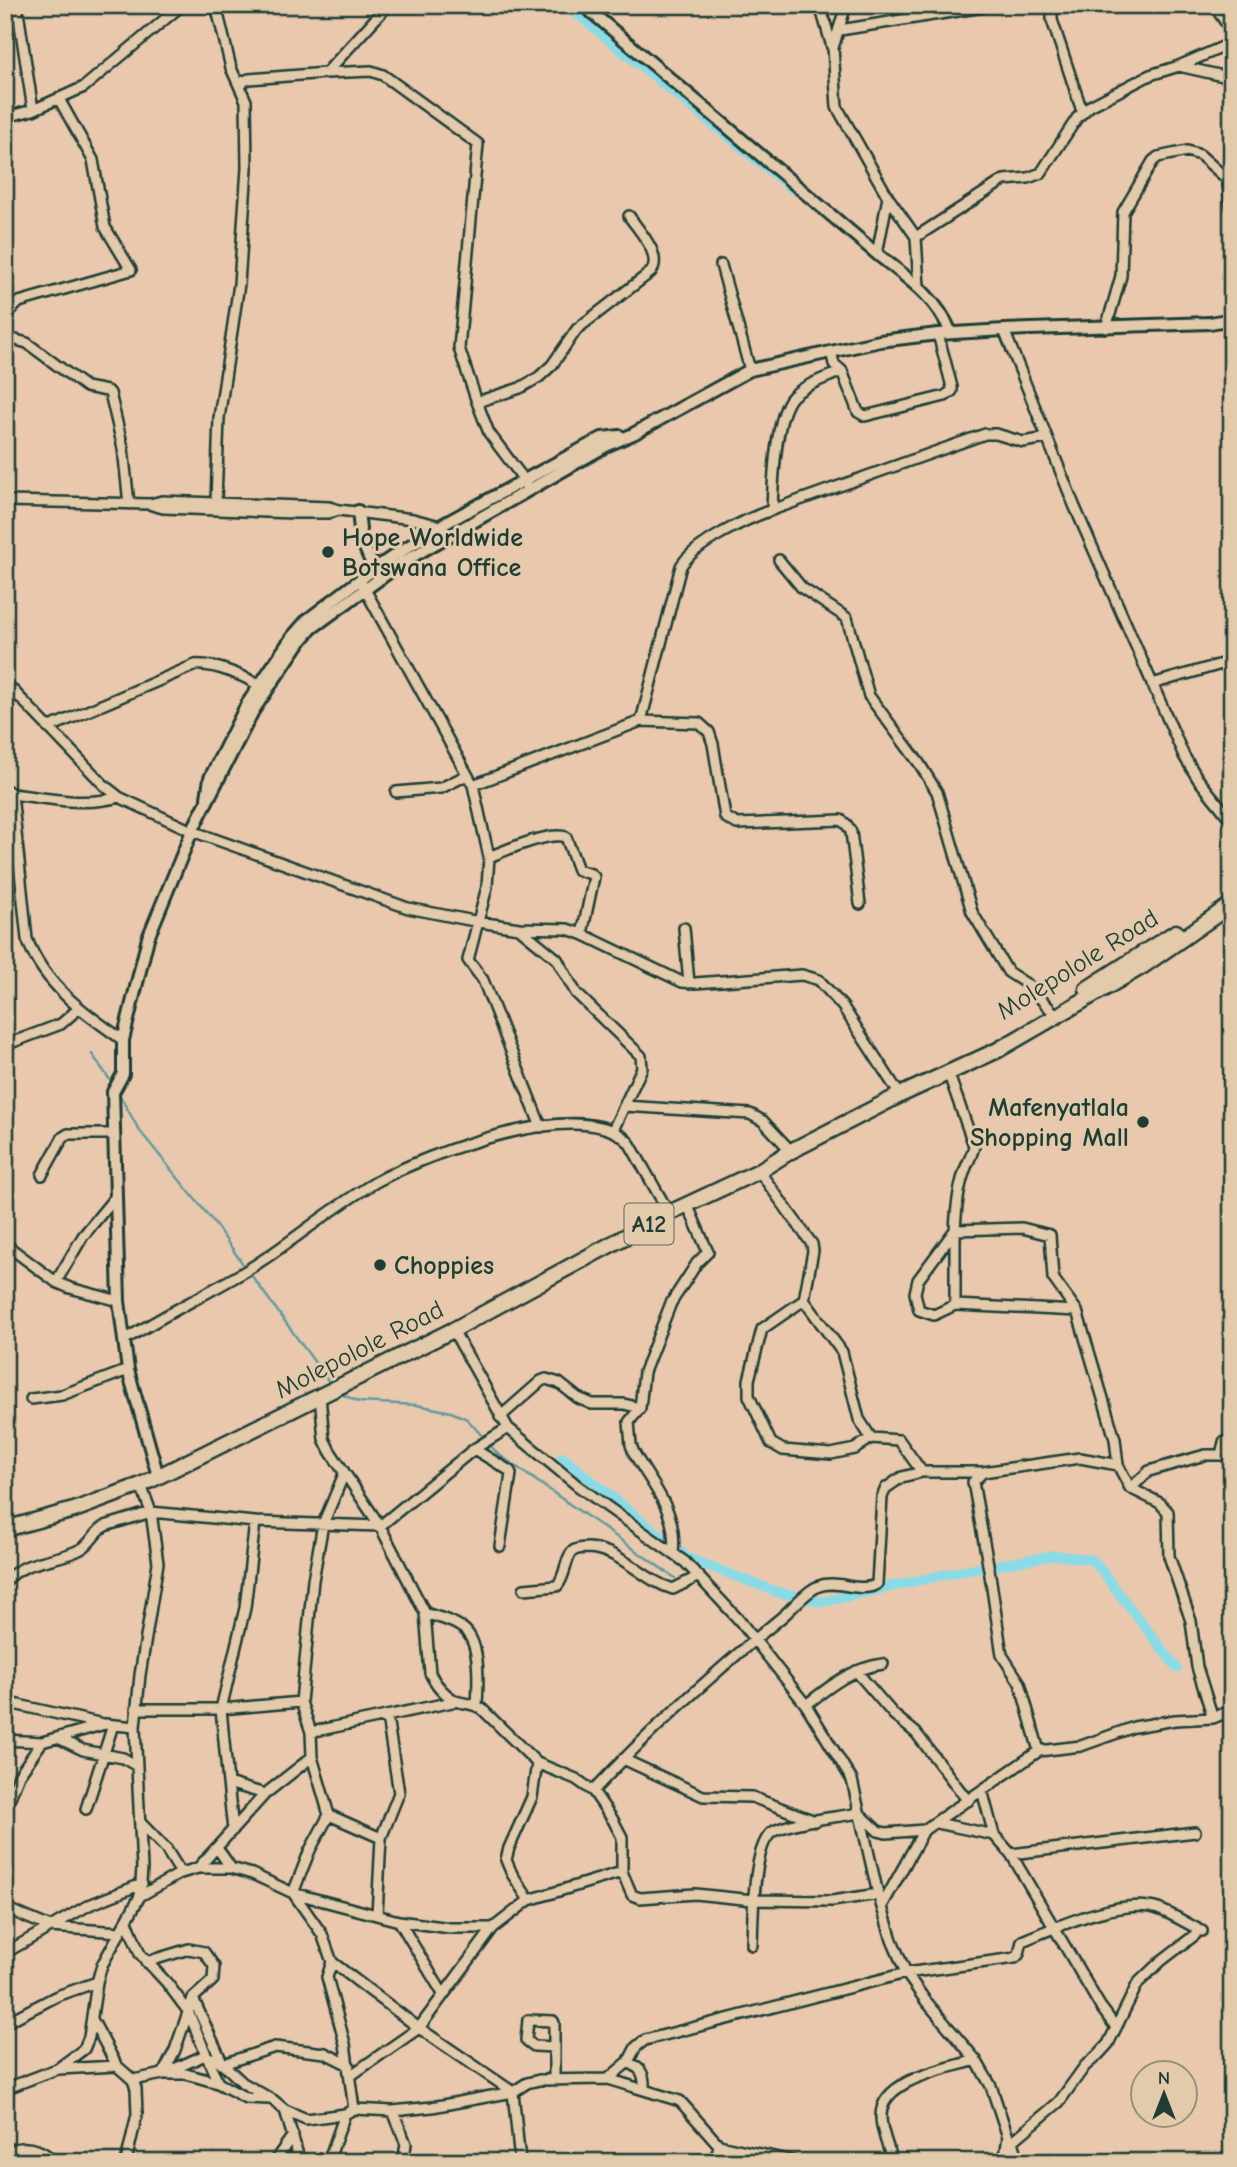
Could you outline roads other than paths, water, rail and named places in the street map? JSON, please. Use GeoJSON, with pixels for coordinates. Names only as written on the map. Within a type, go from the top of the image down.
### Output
{"type":"FeatureCollection","features":[{"type":"Feature","properties":{"kind":"main road","name":"Molepolole Road"},"geometry":{"type":"LineString","coordinates":[[948,1072],[1052,1011],[1232,896]]}},
{"type":"Feature","properties":{"kind":"main road","name":"Molepolole Road"},"geometry":{"type":"LineString","coordinates":[[5,1529],[74,1510],[141,1485],[453,1330],[669,1213],[759,1171],[791,1151],[900,1095],[998,1050],[1143,966],[1232,904]]}},
{"type":"Feature","properties":{"kind":"street"},"geometry":{"type":"LineString","coordinates":[[7,118],[33,110],[84,87],[182,5]]}},
{"type":"Feature","properties":{"kind":"street"},"geometry":{"type":"LineString","coordinates":[[216,5],[231,68],[246,101],[247,167],[237,307],[219,418],[216,502]]}},
{"type":"Feature","properties":{"kind":"street"},"geometry":{"type":"LineString","coordinates":[[326,73],[388,5]]}},
{"type":"Feature","properties":{"kind":"street"},"geometry":{"type":"LineString","coordinates":[[583,5],[919,287],[941,312],[951,333]]}},
{"type":"Feature","properties":{"kind":"street"},"geometry":{"type":"LineString","coordinates":[[820,5],[832,48],[837,107],[888,197],[916,237],[919,287]]}},
{"type":"Feature","properties":{"kind":"street"},"geometry":{"type":"LineString","coordinates":[[832,48],[846,5]]}},
{"type":"Feature","properties":{"kind":"street"},"geometry":{"type":"LineString","coordinates":[[1057,5],[1052,13],[1052,20],[1082,111]]}},
{"type":"Feature","properties":{"kind":"street"},"geometry":{"type":"LineString","coordinates":[[1214,5],[1232,32]]}},
{"type":"Feature","properties":{"kind":"street"},"geometry":{"type":"LineString","coordinates":[[840,30],[983,7]]}},
{"type":"Feature","properties":{"kind":"street"},"geometry":{"type":"LineString","coordinates":[[5,15],[17,10],[33,110]]}},
{"type":"Feature","properties":{"kind":"street"},"geometry":{"type":"LineString","coordinates":[[916,237],[1004,180],[1028,178],[1041,173],[1082,111],[1150,75],[1179,66],[1232,43]]}},
{"type":"Feature","properties":{"kind":"street"},"geometry":{"type":"LineString","coordinates":[[1179,66],[1232,78]]}},
{"type":"Feature","properties":{"kind":"street"},"geometry":{"type":"LineString","coordinates":[[240,86],[244,80],[249,79],[371,71],[383,75],[478,144],[458,348],[489,433],[526,486]]}},
{"type":"Feature","properties":{"kind":"street"},"geometry":{"type":"LineString","coordinates":[[5,316],[19,302],[131,270],[104,227],[93,160],[59,99]]}},
{"type":"Feature","properties":{"kind":"street"},"geometry":{"type":"LineString","coordinates":[[1106,328],[1121,276],[1123,212],[1158,156],[1187,151],[1200,155],[1227,179],[1232,211]]}},
{"type":"Feature","properties":{"kind":"street"},"geometry":{"type":"LineString","coordinates":[[877,254],[888,197]]}},
{"type":"Feature","properties":{"kind":"street"},"geometry":{"type":"LineString","coordinates":[[477,402],[520,388],[539,377],[552,365],[578,330],[651,272],[655,266],[655,256],[629,216]]}},
{"type":"Feature","properties":{"kind":"street"},"geometry":{"type":"LineString","coordinates":[[721,265],[750,370]]}},
{"type":"Feature","properties":{"kind":"street"},"geometry":{"type":"LineString","coordinates":[[362,584],[374,569],[526,486],[633,434],[750,370],[880,341],[938,334],[1210,323],[1232,319]]}},
{"type":"Feature","properties":{"kind":"street"},"geometry":{"type":"LineString","coordinates":[[1004,330],[1046,438],[1191,768],[1232,821]]}},
{"type":"Feature","properties":{"kind":"street"},"geometry":{"type":"LineString","coordinates":[[831,351],[834,364],[842,371],[858,412],[865,416],[945,396],[952,391],[938,334]]}},
{"type":"Feature","properties":{"kind":"street"},"geometry":{"type":"LineString","coordinates":[[5,337],[27,342],[86,387],[110,393],[123,448],[130,503]]}},
{"type":"Feature","properties":{"kind":"street"},"geometry":{"type":"LineString","coordinates":[[772,510],[778,441],[787,406],[798,393],[842,371]]}},
{"type":"Feature","properties":{"kind":"street"},"geometry":{"type":"LineString","coordinates":[[641,721],[681,566],[685,560],[736,524],[985,434],[996,434],[1023,442],[1046,438]]}},
{"type":"Feature","properties":{"kind":"street"},"geometry":{"type":"LineString","coordinates":[[5,501],[130,503],[163,508],[329,513],[338,510],[358,511],[407,517],[443,531]]}},
{"type":"Feature","properties":{"kind":"street"},"geometry":{"type":"LineString","coordinates":[[150,504],[162,501],[216,502],[232,508]]}},
{"type":"Feature","properties":{"kind":"street"},"geometry":{"type":"LineString","coordinates":[[358,511],[361,539],[374,569]]}},
{"type":"Feature","properties":{"kind":"street"},"geometry":{"type":"LineString","coordinates":[[158,1476],[128,1370],[119,1301],[113,1092],[123,1074],[123,1040],[148,938],[192,831],[262,688],[306,634],[362,584],[443,531]]}},
{"type":"Feature","properties":{"kind":"street"},"geometry":{"type":"LineString","coordinates":[[779,560],[802,588],[847,618],[869,696],[937,792],[972,912],[1008,972],[1028,985],[1052,1011]]}},
{"type":"Feature","properties":{"kind":"street"},"geometry":{"type":"LineString","coordinates":[[362,584],[473,785],[489,857],[487,887],[468,960],[483,979],[541,1127]]}},
{"type":"Feature","properties":{"kind":"street"},"geometry":{"type":"LineString","coordinates":[[1152,684],[1232,662]]}},
{"type":"Feature","properties":{"kind":"street"},"geometry":{"type":"LineString","coordinates":[[48,728],[195,665],[209,665],[262,688]]}},
{"type":"Feature","properties":{"kind":"street"},"geometry":{"type":"LineString","coordinates":[[6,684],[119,797],[192,831],[390,903],[479,922],[519,928],[567,929],[582,933],[676,980],[689,983],[803,975],[819,980],[843,1007],[900,1095]]}},
{"type":"Feature","properties":{"kind":"street"},"geometry":{"type":"LineString","coordinates":[[473,785],[641,721],[692,720],[709,732],[723,813],[729,822],[737,824],[833,819],[841,820],[847,825],[851,832],[860,904]]}},
{"type":"Feature","properties":{"kind":"street"},"geometry":{"type":"LineString","coordinates":[[396,792],[441,788],[467,775]]}},
{"type":"Feature","properties":{"kind":"street"},"geometry":{"type":"LineString","coordinates":[[119,797],[85,803],[9,791],[27,939],[39,965],[78,1009],[123,1040]]}},
{"type":"Feature","properties":{"kind":"street"},"geometry":{"type":"LineString","coordinates":[[489,857],[549,836],[566,837],[578,870],[594,877],[582,933]]}},
{"type":"Feature","properties":{"kind":"street"},"geometry":{"type":"LineString","coordinates":[[519,928],[557,959],[576,993],[641,1056],[642,1068],[613,1130]]}},
{"type":"Feature","properties":{"kind":"street"},"geometry":{"type":"LineString","coordinates":[[684,928],[689,983]]}},
{"type":"Feature","properties":{"kind":"street"},"geometry":{"type":"LineString","coordinates":[[5,1045],[61,1024],[78,1009]]}},
{"type":"Feature","properties":{"kind":"street"},"geometry":{"type":"LineString","coordinates":[[948,1072],[974,1146],[963,1176],[955,1230],[955,1305]]}},
{"type":"Feature","properties":{"kind":"street"},"geometry":{"type":"LineString","coordinates":[[624,1106],[750,1114],[763,1121],[791,1151]]}},
{"type":"Feature","properties":{"kind":"street"},"geometry":{"type":"LineString","coordinates":[[124,1339],[245,1271],[378,1181],[461,1145],[541,1127],[590,1124],[613,1130],[625,1137],[630,1144],[669,1213]]}},
{"type":"Feature","properties":{"kind":"street"},"geometry":{"type":"LineString","coordinates":[[42,1175],[68,1134],[114,1134]]}},
{"type":"Feature","properties":{"kind":"street"},"geometry":{"type":"LineString","coordinates":[[759,1171],[812,1244],[813,1251],[804,1300],[762,1329],[749,1380],[749,1396],[771,1443],[783,1450],[831,1454],[855,1449],[871,1438],[899,1440],[922,1472]]}},
{"type":"Feature","properties":{"kind":"street"},"geometry":{"type":"LineString","coordinates":[[56,1282],[90,1227],[116,1195]]}},
{"type":"Feature","properties":{"kind":"street"},"geometry":{"type":"LineString","coordinates":[[673,1553],[675,1539],[667,1506],[649,1480],[631,1445],[629,1422],[640,1408],[644,1373],[671,1303],[697,1263],[708,1252],[687,1204]]}},
{"type":"Feature","properties":{"kind":"street"},"geometry":{"type":"LineString","coordinates":[[955,1230],[1022,1228],[1050,1235],[1053,1278],[1077,1311],[1115,1439],[1118,1465],[1131,1488],[1160,1503],[1168,1512],[1168,1552],[1191,1621],[1197,1667],[1213,1718]]}},
{"type":"Feature","properties":{"kind":"street"},"geometry":{"type":"LineString","coordinates":[[955,1230],[918,1280],[915,1293],[919,1310],[928,1315],[955,1305],[1077,1311]]}},
{"type":"Feature","properties":{"kind":"street"},"geometry":{"type":"LineString","coordinates":[[5,1244],[56,1282],[119,1301]]}},
{"type":"Feature","properties":{"kind":"street"},"geometry":{"type":"LineString","coordinates":[[804,1300],[842,1352],[859,1419],[871,1438]]}},
{"type":"Feature","properties":{"kind":"street"},"geometry":{"type":"LineString","coordinates":[[453,1330],[508,1428],[578,1486],[673,1553],[699,1576],[806,1705],[848,1772],[878,1894],[892,1940],[906,1973],[925,2000],[976,2060],[991,2086],[1019,2162]]}},
{"type":"Feature","properties":{"kind":"street"},"geometry":{"type":"LineString","coordinates":[[31,1399],[62,1395],[128,1370]]}},
{"type":"Feature","properties":{"kind":"street"},"geometry":{"type":"LineString","coordinates":[[500,1417],[541,1381],[547,1379],[559,1383],[578,1398],[592,1404],[624,1404],[640,1408]]}},
{"type":"Feature","properties":{"kind":"street"},"geometry":{"type":"LineString","coordinates":[[320,1396],[324,1438],[344,1474],[380,1525],[425,1612],[430,1672],[439,1687],[457,1701],[477,1706],[537,1763],[576,1779],[593,1791],[622,1838],[622,1872],[630,1893],[636,1898],[695,1894],[753,1900],[832,1901],[878,1894]]}},
{"type":"Feature","properties":{"kind":"street"},"geometry":{"type":"LineString","coordinates":[[5,1583],[23,1568],[83,1549],[98,1530],[105,1526],[151,1512],[255,1522],[380,1525],[474,1449],[508,1428]]}},
{"type":"Feature","properties":{"kind":"street"},"geometry":{"type":"LineString","coordinates":[[1131,1488],[1149,1471],[1205,1455],[1221,1455],[1224,1442],[1232,1441]]}},
{"type":"Feature","properties":{"kind":"street"},"geometry":{"type":"LineString","coordinates":[[474,1449],[511,1474],[500,1546]]}},
{"type":"Feature","properties":{"kind":"street"},"geometry":{"type":"LineString","coordinates":[[593,1791],[622,1759],[818,1586],[838,1584],[872,1587],[877,1584],[882,1497],[892,1482],[922,1472],[983,1472],[1080,1458],[1118,1465]]}},
{"type":"Feature","properties":{"kind":"street"},"geometry":{"type":"LineString","coordinates":[[983,1472],[973,1482],[1002,1655],[1020,1683],[1039,1751]]}},
{"type":"Feature","properties":{"kind":"street"},"geometry":{"type":"LineString","coordinates":[[293,1893],[310,1850],[329,1815],[312,1757],[311,1732],[301,1702],[313,1580],[323,1524],[344,1474]]}},
{"type":"Feature","properties":{"kind":"street"},"geometry":{"type":"LineString","coordinates":[[5,2089],[57,2069],[84,2049],[89,2037],[102,1965],[140,1896],[141,1822],[135,1727],[140,1675],[158,1563],[151,1512],[141,1485]]}},
{"type":"Feature","properties":{"kind":"street"},"geometry":{"type":"LineString","coordinates":[[233,1830],[221,1709],[246,1608],[255,1522]]}},
{"type":"Feature","properties":{"kind":"street"},"geometry":{"type":"LineString","coordinates":[[524,1589],[558,1586],[571,1553],[575,1549],[585,1548],[602,1549],[617,1555],[659,1583],[673,1589],[699,1576]]}},
{"type":"Feature","properties":{"kind":"street"},"geometry":{"type":"LineString","coordinates":[[425,1612],[467,1631],[475,1649],[479,1670],[477,1706]]}},
{"type":"Feature","properties":{"kind":"street"},"geometry":{"type":"LineString","coordinates":[[806,1705],[839,1680],[856,1671],[883,1664]]}},
{"type":"Feature","properties":{"kind":"street"},"geometry":{"type":"LineString","coordinates":[[856,1671],[894,1715],[916,1733],[968,1801]]}},
{"type":"Feature","properties":{"kind":"street"},"geometry":{"type":"LineString","coordinates":[[311,1732],[457,1701]]}},
{"type":"Feature","properties":{"kind":"street"},"geometry":{"type":"LineString","coordinates":[[5,1702],[135,1727]]}},
{"type":"Feature","properties":{"kind":"street"},"geometry":{"type":"LineString","coordinates":[[136,1709],[221,1709],[301,1702]]}},
{"type":"Feature","properties":{"kind":"street"},"geometry":{"type":"LineString","coordinates":[[859,1813],[878,1831],[886,1833],[924,1830],[1039,1751],[1081,1746],[1135,1727],[1175,1720],[1213,1718],[1232,1710]]}},
{"type":"Feature","properties":{"kind":"street"},"geometry":{"type":"LineString","coordinates":[[377,1915],[381,1838],[399,1793],[387,1717]]}},
{"type":"Feature","properties":{"kind":"street"},"geometry":{"type":"LineString","coordinates":[[5,1740],[42,1742],[109,1724]]}},
{"type":"Feature","properties":{"kind":"street"},"geometry":{"type":"LineString","coordinates":[[86,1809],[104,1755],[109,1724]]}},
{"type":"Feature","properties":{"kind":"street"},"geometry":{"type":"LineString","coordinates":[[58,1738],[76,1748],[123,1758],[137,1766]]}},
{"type":"Feature","properties":{"kind":"street"},"geometry":{"type":"LineString","coordinates":[[5,1810],[19,1775],[42,1742]]}},
{"type":"Feature","properties":{"kind":"street"},"geometry":{"type":"LineString","coordinates":[[198,1868],[265,1794],[312,1757]]}},
{"type":"Feature","properties":{"kind":"street"},"geometry":{"type":"LineString","coordinates":[[622,1759],[703,1796],[758,1798],[815,1821]]}},
{"type":"Feature","properties":{"kind":"street"},"geometry":{"type":"LineString","coordinates":[[529,1900],[506,1860],[532,1797],[537,1763]]}},
{"type":"Feature","properties":{"kind":"street"},"geometry":{"type":"LineString","coordinates":[[228,1783],[265,1794]]}},
{"type":"Feature","properties":{"kind":"street"},"geometry":{"type":"LineString","coordinates":[[982,1790],[994,1835],[1011,1854],[1100,2006],[1115,2026]]}},
{"type":"Feature","properties":{"kind":"street"},"geometry":{"type":"LineString","coordinates":[[752,1945],[753,1900],[766,1838],[774,1831],[859,1813]]}},
{"type":"Feature","properties":{"kind":"street"},"geometry":{"type":"LineString","coordinates":[[329,1815],[381,1838]]}},
{"type":"Feature","properties":{"kind":"street"},"geometry":{"type":"LineString","coordinates":[[141,1822],[166,1849],[181,1873]]}},
{"type":"Feature","properties":{"kind":"street"},"geometry":{"type":"LineString","coordinates":[[937,1823],[994,1835]]}},
{"type":"Feature","properties":{"kind":"street"},"geometry":{"type":"LineString","coordinates":[[882,1906],[924,1830]]}},
{"type":"Feature","properties":{"kind":"street"},"geometry":{"type":"LineString","coordinates":[[1011,1854],[1195,1832]]}},
{"type":"Feature","properties":{"kind":"street"},"geometry":{"type":"LineString","coordinates":[[218,1849],[231,1868]]}},
{"type":"Feature","properties":{"kind":"street"},"geometry":{"type":"LineString","coordinates":[[140,1896],[181,1873],[198,1868],[231,1868],[252,1874],[293,1893],[399,1921],[450,1928],[493,1928]]}},
{"type":"Feature","properties":{"kind":"street"},"geometry":{"type":"LineString","coordinates":[[350,2076],[419,2028],[493,1928],[529,1900],[622,1872]]}},
{"type":"Feature","properties":{"kind":"street"},"geometry":{"type":"LineString","coordinates":[[5,1953],[98,1901],[142,1884]]}},
{"type":"Feature","properties":{"kind":"street"},"geometry":{"type":"LineString","coordinates":[[293,1893],[321,1934],[332,1962],[419,2028],[513,2092]]}},
{"type":"Feature","properties":{"kind":"street"},"geometry":{"type":"LineString","coordinates":[[5,1908],[50,1927],[120,1933]]}},
{"type":"Feature","properties":{"kind":"street"},"geometry":{"type":"LineString","coordinates":[[608,2079],[628,2062],[640,2042],[645,2040],[906,1973],[1015,1958],[1022,1941],[1107,1910],[1150,1908],[1165,1912],[1202,1931],[1197,1930],[1195,1935],[1138,1983],[1108,2043],[1085,2066],[1059,2102],[1011,2139],[1004,2162]]}},
{"type":"Feature","properties":{"kind":"street"},"geometry":{"type":"LineString","coordinates":[[127,1921],[137,1950],[188,2011],[218,2083]]}},
{"type":"Feature","properties":{"kind":"street"},"geometry":{"type":"LineString","coordinates":[[399,1921],[443,1994]]}},
{"type":"Feature","properties":{"kind":"street"},"geometry":{"type":"LineString","coordinates":[[146,1962],[189,1949],[204,1952],[214,1966],[213,1980],[193,1998],[175,2050],[163,2074]]}},
{"type":"Feature","properties":{"kind":"street"},"geometry":{"type":"LineString","coordinates":[[328,2162],[349,2112],[350,2076],[327,1977],[332,1962]]}},
{"type":"Feature","properties":{"kind":"street"},"geometry":{"type":"LineString","coordinates":[[5,2023],[57,1996],[97,1982]]}},
{"type":"Feature","properties":{"kind":"street"},"geometry":{"type":"LineString","coordinates":[[193,1998],[223,2064]]}},
{"type":"Feature","properties":{"kind":"street"},"geometry":{"type":"LineString","coordinates":[[92,2019],[117,2066],[133,2080],[136,2089],[137,2114],[126,2162]]}},
{"type":"Feature","properties":{"kind":"street"},"geometry":{"type":"LineString","coordinates":[[223,2064],[275,2047],[325,2053],[349,2065]]}},
{"type":"Feature","properties":{"kind":"street"},"geometry":{"type":"LineString","coordinates":[[554,2047],[554,2080]]}},
{"type":"Feature","properties":{"kind":"street"},"geometry":{"type":"LineString","coordinates":[[205,2055],[223,2064],[243,2083],[285,2110],[306,2119],[349,2112],[432,2108],[513,2092],[532,2081],[608,2079],[685,2104],[719,2145],[765,2158],[797,2162]]}},
{"type":"Feature","properties":{"kind":"street"},"geometry":{"type":"LineString","coordinates":[[133,2080],[163,2074],[205,2055]]}},
{"type":"Feature","properties":{"kind":"street"},"geometry":{"type":"LineString","coordinates":[[892,2161],[881,2122],[881,2113],[887,2097],[900,2084],[976,2060]]}},
{"type":"Feature","properties":{"kind":"street"},"geometry":{"type":"LineString","coordinates":[[628,2062],[640,2070],[644,2078],[644,2089]]}},
{"type":"Feature","properties":{"kind":"street"},"geometry":{"type":"LineString","coordinates":[[57,2069],[117,2066]]}},
{"type":"Feature","properties":{"kind":"street"},"geometry":{"type":"LineString","coordinates":[[163,2074],[202,2077],[246,2098],[273,2100]]}},
{"type":"Feature","properties":{"kind":"street"},"geometry":{"type":"LineString","coordinates":[[513,2092],[520,2162]]}},
{"type":"Feature","properties":{"kind":"street"},"geometry":{"type":"LineString","coordinates":[[285,2110],[300,2162]]}},
{"type":"Feature","properties":{"kind":"street"},"geometry":{"type":"LineString","coordinates":[[393,2111],[406,2144],[403,2162]]}},
{"type":"Feature","properties":{"kind":"street"},"geometry":{"type":"LineString","coordinates":[[274,2162],[293,2135]]}},
{"type":"Feature","properties":{"kind":"street"},"geometry":{"type":"LineString","coordinates":[[715,2162],[719,2145]]}},
{"type":"Feature","properties":{"kind":"street"},"geometry":{"type":"LineString","coordinates":[[5,2161],[15,2148],[26,2147],[47,2155],[54,2162]]}},
{"type":"Feature","properties":{"kind":"waterway"},"geometry":{"type":"LineString","coordinates":[[566,5],[794,190]]}},
{"type":"Feature","properties":{"kind":"waterway"},"geometry":{"type":"LineString","coordinates":[[92,1054],[112,1083]]}},
{"type":"Feature","properties":{"kind":"waterway"},"geometry":{"type":"LineString","coordinates":[[118,1092],[139,1130],[212,1220],[245,1267]]}},
{"type":"Feature","properties":{"kind":"waterway"},"geometry":{"type":"LineString","coordinates":[[249,1272],[332,1386]]}},
{"type":"Feature","properties":{"kind":"waterway"},"geometry":{"type":"LineString","coordinates":[[339,1393],[359,1402],[417,1405],[451,1412],[467,1419],[484,1438]]}},
{"type":"Feature","properties":{"kind":"waterway"},"geometry":{"type":"LineString","coordinates":[[488,1443],[498,1454],[675,1578]]}},
{"type":"Feature","properties":{"kind":"waterway"},"geometry":{"type":"LineString","coordinates":[[562,1457],[688,1558],[777,1592],[822,1602],[947,1574],[1055,1555],[1093,1560],[1177,1668]]}},
{"type":"Feature","properties":{"kind":"place","name":"Hope Worldwide Botswana Office"},"geometry":{"type":"Point","coordinates":[328,552]}},
{"type":"Feature","properties":{"kind":"place","name":"Mafenyatlala Shopping Mall"},"geometry":{"type":"Point","coordinates":[1143,1122]}},
{"type":"Feature","properties":{"kind":"place","name":"Choppies"},"geometry":{"type":"Point","coordinates":[380,1265]}}]}
